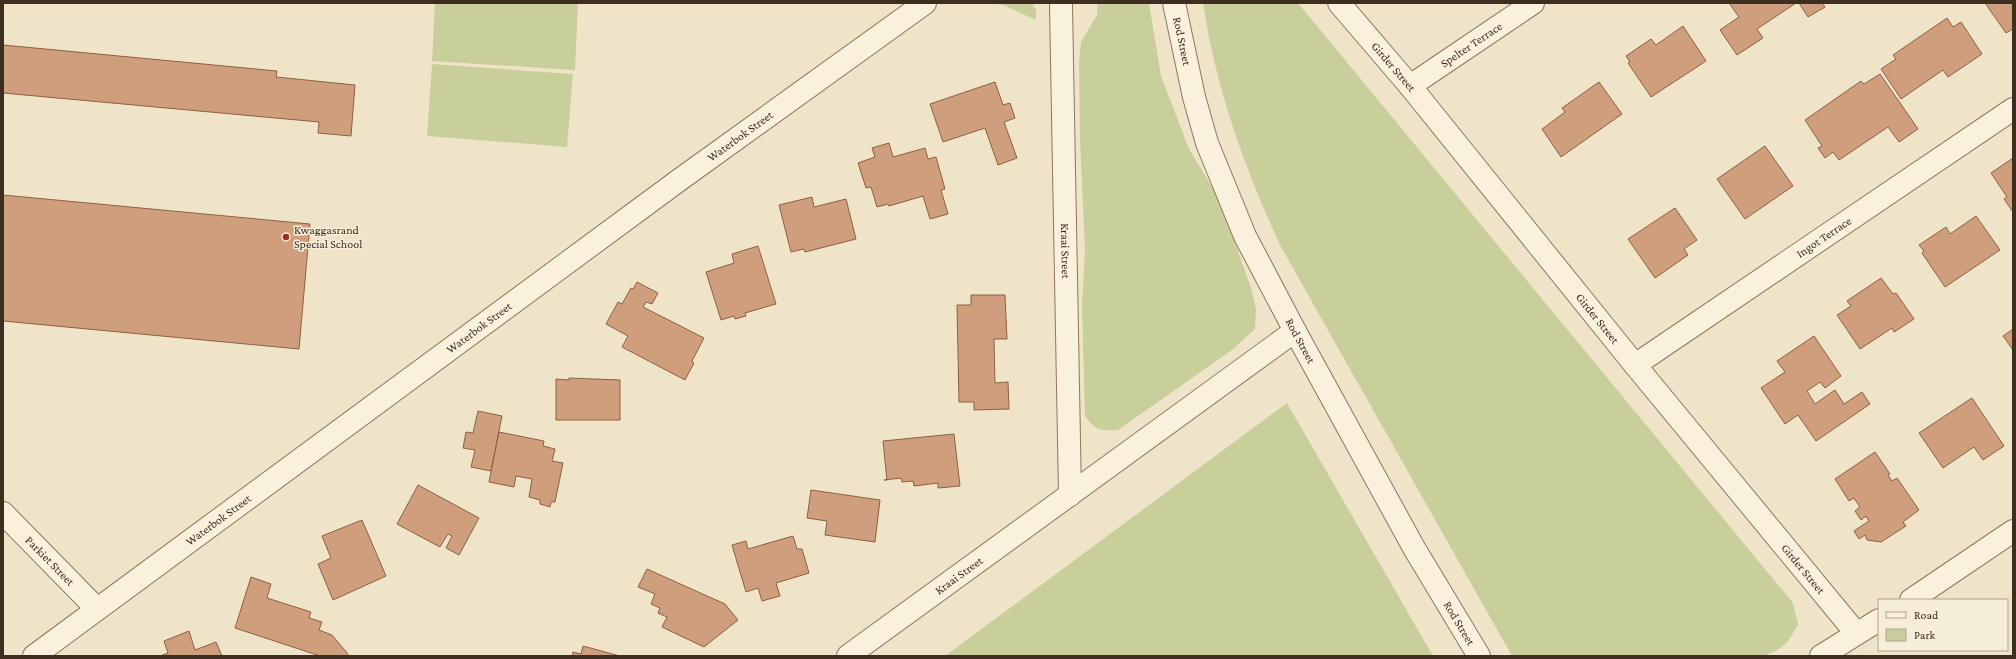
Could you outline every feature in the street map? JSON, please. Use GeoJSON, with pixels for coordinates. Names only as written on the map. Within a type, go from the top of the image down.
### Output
{"type":"FeatureCollection","features":[{"type":"Feature","properties":{"kind":"street","name":"Waterbok Street"},"geometry":{"type":"LineString","coordinates":[[34,656],[662,192],[925,3]]}},
{"type":"Feature","properties":{"kind":"street","name":"Rod Street"},"geometry":{"type":"LineString","coordinates":[[1174,3],[1194,97],[1219,176],[1245,236],[1295,331],[1414,548],[1480,656]]}},
{"type":"Feature","properties":{"kind":"street","name":"Girder Street"},"geometry":{"type":"LineString","coordinates":[[1339,3],[1410,86],[1635,365],[1856,633]]}},
{"type":"Feature","properties":{"kind":"street","name":"Spelter Terrace"},"geometry":{"type":"LineString","coordinates":[[1410,86],[1533,3]]}},
{"type":"Feature","properties":{"kind":"street","name":"Kraai Street"},"geometry":{"type":"LineString","coordinates":[[1061,6],[1070,495]]}},
{"type":"Feature","properties":{"kind":"street","name":"Ingot Terrace"},"geometry":{"type":"LineString","coordinates":[[1635,365],[2013,109]]}},
{"type":"Feature","properties":{"kind":"street","name":"Kraai Street"},"geometry":{"type":"LineString","coordinates":[[848,656],[1295,331]]}},
{"type":"Feature","properties":{"kind":"street","name":"Parkiet Street"},"geometry":{"type":"LineString","coordinates":[[3,513],[97,609]]}},
{"type":"Feature","properties":{"kind":"street"},"geometry":{"type":"LineString","coordinates":[[1912,599],[2013,530]]}},
{"type":"Feature","properties":{"kind":"street"},"geometry":{"type":"LineString","coordinates":[[1821,656],[1878,621]]}},
{"type":"Feature","properties":{"kind":"green space"},"geometry":{"type":"Polygon","coordinates":[[[435,3],[578,3],[575,70],[432,61],[435,3]]]}},
{"type":"Feature","properties":{"kind":"green space"},"geometry":{"type":"Polygon","coordinates":[[[992,3],[1032,3],[1036,10],[1036,20],[1003,5],[992,3]]]}},
{"type":"Feature","properties":{"kind":"green space"},"geometry":{"type":"Polygon","coordinates":[[[1098,3],[1149,3],[1161,76],[1189,149],[1220,200],[1251,288],[1256,309],[1255,329],[1232,350],[1118,430],[1099,429],[1092,425],[1085,416],[1082,306],[1085,249],[1080,140],[1079,63],[1081,42],[1097,15],[1098,3]]]}},
{"type":"Feature","properties":{"kind":"green space"},"geometry":{"type":"Polygon","coordinates":[[[1203,3],[1298,3],[1793,603],[1798,624],[1782,647],[1764,656],[1512,656],[1281,247],[1255,188],[1233,128],[1216,66],[1203,3]]]}},
{"type":"Feature","properties":{"kind":"green space"},"geometry":{"type":"Polygon","coordinates":[[[432,64],[573,74],[567,147],[427,136],[432,64]]]}},
{"type":"Feature","properties":{"kind":"green space"},"geometry":{"type":"Polygon","coordinates":[[[1287,403],[1433,656],[945,656],[1287,403]]]}},
{"type":"Feature","properties":{"kind":"building"},"geometry":{"type":"Polygon","coordinates":[[[1729,3],[1796,3],[1757,29],[1763,38],[1737,55],[1720,30],[1739,17],[1729,3]]]}},
{"type":"Feature","properties":{"kind":"building"},"geometry":{"type":"Polygon","coordinates":[[[1799,3],[1822,3],[1825,7],[1808,17],[1799,3]]]}},
{"type":"Feature","properties":{"kind":"building"},"geometry":{"type":"Polygon","coordinates":[[[1985,3],[2013,3],[2013,29],[2006,33],[1985,3]]]}},
{"type":"Feature","properties":{"kind":"building"},"geometry":{"type":"Polygon","coordinates":[[[1947,18],[1953,27],[1961,22],[1982,54],[1948,77],[1943,70],[1901,99],[1881,69],[1896,59],[1893,55],[1947,18]]]}},
{"type":"Feature","properties":{"kind":"building"},"geometry":{"type":"Polygon","coordinates":[[[1683,26],[1706,61],[1651,97],[1628,63],[1630,62],[1626,56],[1651,39],[1656,45],[1683,26]]]}},
{"type":"Feature","properties":{"kind":"building"},"geometry":{"type":"Polygon","coordinates":[[[3,45],[277,71],[276,77],[355,85],[351,136],[318,133],[319,122],[3,93],[3,45]]]}},
{"type":"Feature","properties":{"kind":"building"},"geometry":{"type":"Polygon","coordinates":[[[1880,74],[1918,129],[1899,142],[1888,127],[1839,160],[1833,152],[1825,158],[1818,148],[1822,146],[1805,120],[1861,81],[1864,84],[1880,74]]]}},
{"type":"Feature","properties":{"kind":"building"},"geometry":{"type":"Polygon","coordinates":[[[995,82],[1003,105],[1010,103],[1015,118],[1004,122],[1017,158],[998,165],[985,128],[943,142],[930,104],[995,82]]]}},
{"type":"Feature","properties":{"kind":"building"},"geometry":{"type":"Polygon","coordinates":[[[1599,82],[1622,114],[1561,157],[1542,129],[1565,112],[1562,108],[1599,82]]]}},
{"type":"Feature","properties":{"kind":"building"},"geometry":{"type":"Polygon","coordinates":[[[889,143],[893,157],[925,148],[928,159],[936,157],[945,189],[941,190],[948,214],[930,219],[923,196],[889,206],[888,204],[877,207],[871,187],[866,188],[858,163],[875,157],[872,148],[889,143]]]}},
{"type":"Feature","properties":{"kind":"building"},"geometry":{"type":"Polygon","coordinates":[[[1765,146],[1793,186],[1745,219],[1717,179],[1765,146]]]}},
{"type":"Feature","properties":{"kind":"building"},"geometry":{"type":"Polygon","coordinates":[[[2013,158],[2013,212],[2004,199],[2007,197],[1991,173],[2013,158]]]}},
{"type":"Feature","properties":{"kind":"building"},"geometry":{"type":"Polygon","coordinates":[[[3,195],[310,224],[299,349],[3,321],[3,195]]]}},
{"type":"Feature","properties":{"kind":"building"},"geometry":{"type":"Polygon","coordinates":[[[812,197],[814,207],[846,199],[856,239],[805,252],[804,249],[791,252],[779,205],[812,197]]]}},
{"type":"Feature","properties":{"kind":"building"},"geometry":{"type":"Polygon","coordinates":[[[1675,208],[1697,240],[1684,249],[1688,255],[1655,278],[1628,239],[1675,208]]]}},
{"type":"Feature","properties":{"kind":"building"},"geometry":{"type":"Polygon","coordinates":[[[1976,216],[2000,250],[1945,287],[1922,253],[1924,251],[1919,245],[1946,227],[1950,234],[1976,216]]]}},
{"type":"Feature","properties":{"kind":"building"},"geometry":{"type":"Polygon","coordinates":[[[758,246],[776,304],[745,313],[746,316],[735,319],[734,316],[721,320],[706,272],[734,263],[732,254],[758,246]]]}},
{"type":"Feature","properties":{"kind":"building"},"geometry":{"type":"Polygon","coordinates":[[[1881,278],[1893,294],[1896,293],[1914,319],[1894,332],[1892,328],[1860,349],[1837,315],[1851,306],[1847,301],[1881,278]]]}},
{"type":"Feature","properties":{"kind":"building"},"geometry":{"type":"Polygon","coordinates":[[[637,282],[658,293],[652,304],[646,302],[643,307],[704,338],[692,361],[694,363],[685,380],[622,347],[628,336],[606,324],[618,302],[622,304],[631,288],[633,289],[637,282]]]}},
{"type":"Feature","properties":{"kind":"building"},"geometry":{"type":"Polygon","coordinates":[[[971,295],[1005,295],[1007,339],[994,339],[995,383],[1008,382],[1009,409],[974,410],[974,402],[959,402],[957,305],[971,305],[971,295]]]}},
{"type":"Feature","properties":{"kind":"building"},"geometry":{"type":"Polygon","coordinates":[[[2013,329],[2013,350],[2003,336],[2013,329]]]}},
{"type":"Feature","properties":{"kind":"building"},"geometry":{"type":"Polygon","coordinates":[[[1814,336],[1841,376],[1825,388],[1820,382],[1807,391],[1815,404],[1835,390],[1844,404],[1862,392],[1870,404],[1816,441],[1798,415],[1785,424],[1761,388],[1785,372],[1777,361],[1814,336]]]}},
{"type":"Feature","properties":{"kind":"building"},"geometry":{"type":"Polygon","coordinates":[[[569,378],[620,380],[620,420],[556,420],[556,379],[569,380],[569,378]]]}},
{"type":"Feature","properties":{"kind":"building"},"geometry":{"type":"Polygon","coordinates":[[[1972,398],[2004,446],[1983,460],[1974,447],[1943,468],[1919,433],[1972,398]]]}},
{"type":"Feature","properties":{"kind":"building"},"geometry":{"type":"Polygon","coordinates":[[[478,411],[502,416],[491,471],[471,467],[475,450],[463,448],[466,432],[473,433],[478,411]]]}},
{"type":"Feature","properties":{"kind":"building"},"geometry":{"type":"Polygon","coordinates":[[[499,432],[544,441],[543,446],[555,449],[552,461],[563,463],[555,502],[551,502],[550,507],[540,504],[540,500],[529,497],[532,479],[516,476],[514,487],[489,482],[499,432]]]}},
{"type":"Feature","properties":{"kind":"building"},"geometry":{"type":"Polygon","coordinates":[[[954,434],[960,486],[938,488],[938,483],[914,486],[913,481],[902,482],[901,478],[887,480],[883,441],[954,434]]]}},
{"type":"Feature","properties":{"kind":"building"},"geometry":{"type":"Polygon","coordinates":[[[1875,452],[1890,474],[1888,475],[1892,481],[1897,478],[1919,510],[1903,522],[1906,526],[1881,542],[1867,540],[1865,535],[1859,539],[1854,531],[1869,521],[1866,516],[1861,520],[1855,511],[1860,507],[1854,498],[1849,501],[1835,479],[1875,452]]]}},
{"type":"Feature","properties":{"kind":"building"},"geometry":{"type":"Polygon","coordinates":[[[418,485],[479,518],[459,555],[446,548],[452,536],[448,534],[440,547],[397,524],[418,485]]]}},
{"type":"Feature","properties":{"kind":"building"},"geometry":{"type":"Polygon","coordinates":[[[811,490],[880,500],[875,542],[825,535],[827,521],[807,518],[811,490]]]}},
{"type":"Feature","properties":{"kind":"building"},"geometry":{"type":"Polygon","coordinates":[[[362,520],[386,576],[333,600],[318,564],[331,558],[322,536],[362,520]]]}},
{"type":"Feature","properties":{"kind":"building"},"geometry":{"type":"Polygon","coordinates":[[[793,536],[797,549],[802,549],[809,573],[776,583],[780,596],[762,601],[758,588],[746,592],[732,545],[746,541],[748,549],[793,536]]]}},
{"type":"Feature","properties":{"kind":"building"},"geometry":{"type":"Polygon","coordinates":[[[647,569],[725,604],[738,620],[704,647],[662,627],[667,617],[658,613],[660,608],[651,604],[655,594],[638,587],[647,569]]]}},
{"type":"Feature","properties":{"kind":"building"},"geometry":{"type":"Polygon","coordinates":[[[251,577],[271,584],[267,598],[311,612],[309,618],[322,622],[319,630],[332,635],[348,654],[347,656],[320,656],[235,628],[251,577]]]}},
{"type":"Feature","properties":{"kind":"building"},"geometry":{"type":"Polygon","coordinates":[[[189,631],[195,650],[216,642],[222,656],[160,656],[168,653],[164,641],[189,631]]]}},
{"type":"Feature","properties":{"kind":"building"},"geometry":{"type":"Polygon","coordinates":[[[583,646],[620,656],[572,656],[573,652],[581,654],[583,646]]]}},
{"type":"Feature","properties":{"kind":"place","name":"Kwaggasrand Special School"},"geometry":{"type":"Point","coordinates":[286,237]}}]}
